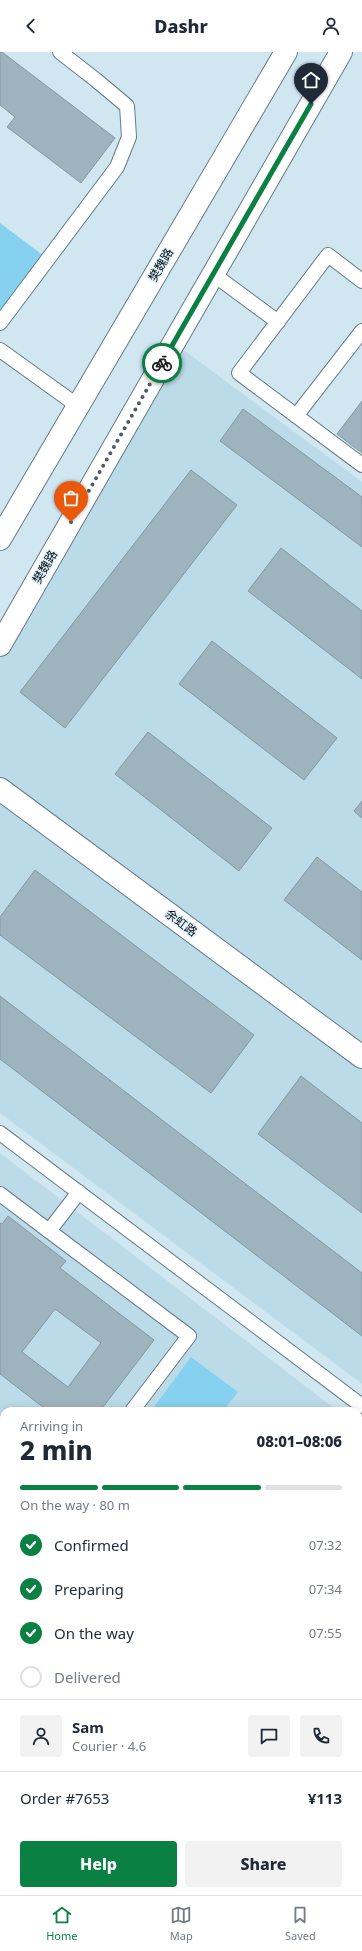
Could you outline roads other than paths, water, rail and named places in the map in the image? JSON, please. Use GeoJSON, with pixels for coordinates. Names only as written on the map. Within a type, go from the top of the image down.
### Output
{"type":"FeatureCollection","features":[{"type":"Feature","properties":{"kind":"street","name":"樊魏路"},"geometry":{"type":"LineString","coordinates":[[0,539],[286,52]]}},
{"type":"Feature","properties":{"kind":"street","name":"樊魏路"},"geometry":{"type":"LineString","coordinates":[[0,645],[341,52]]}},
{"type":"Feature","properties":{"kind":"street","name":"余虹路"},"geometry":{"type":"LineString","coordinates":[[0,789],[362,1057]]}},
{"type":"Feature","properties":{"kind":"lane"},"geometry":{"type":"LineString","coordinates":[[0,323],[117,167],[129,137],[127,106],[60,52]]}},
{"type":"Feature","properties":{"kind":"lane"},"geometry":{"type":"LineString","coordinates":[[362,281],[328,255],[239,373],[362,466]]}},
{"type":"Feature","properties":{"kind":"lane"},"geometry":{"type":"LineString","coordinates":[[214,274],[278,322]]}},
{"type":"Feature","properties":{"kind":"lane"},"geometry":{"type":"LineString","coordinates":[[296,416],[362,331]]}},
{"type":"Feature","properties":{"kind":"lane"},"geometry":{"type":"LineString","coordinates":[[0,350],[78,406]]}},
{"type":"Feature","properties":{"kind":"lane"},"geometry":{"type":"LineString","coordinates":[[0,1132],[362,1406]]}},
{"type":"Feature","properties":{"kind":"lane"},"geometry":{"type":"LineString","coordinates":[[49,1231],[79,1192]]}},
{"type":"Feature","properties":{"kind":"lane"},"geometry":{"type":"LineString","coordinates":[[0,1194],[189,1336],[135,1407]]}}]}
